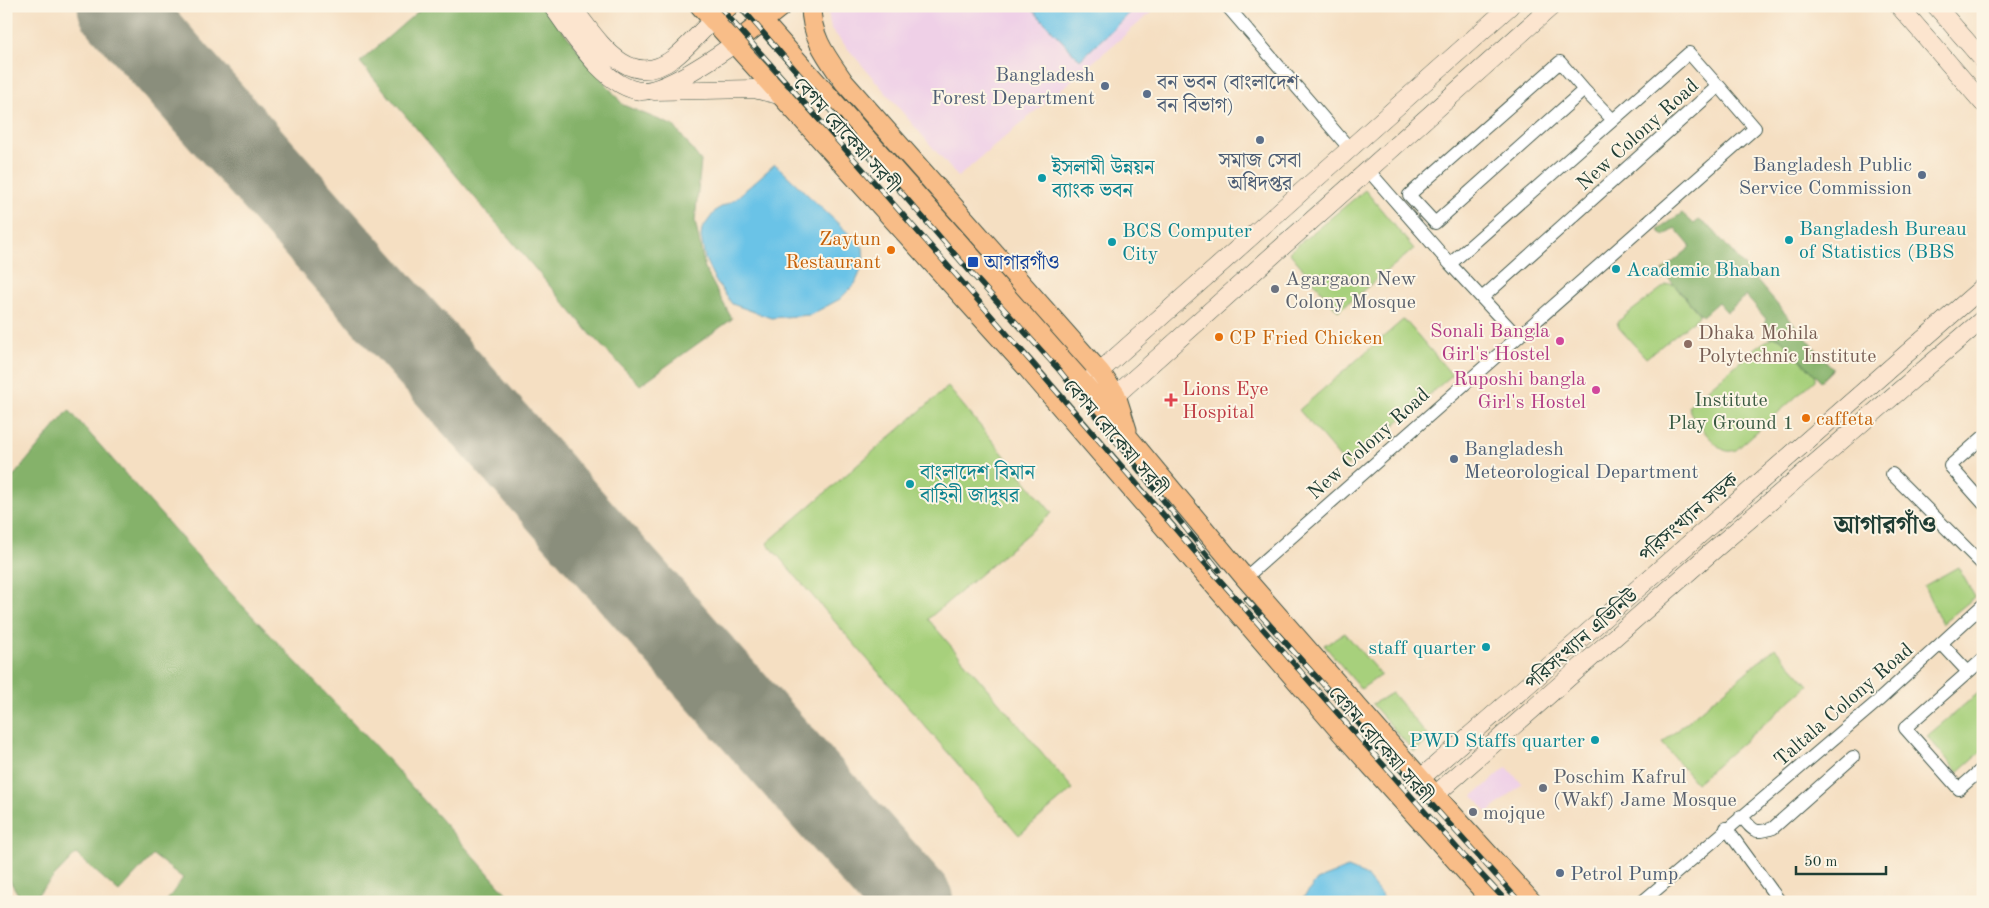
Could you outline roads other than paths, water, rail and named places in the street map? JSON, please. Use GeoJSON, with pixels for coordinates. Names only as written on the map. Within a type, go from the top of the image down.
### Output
{"type":"FeatureCollection","features":[{"type":"Feature","properties":{"kind":"main road"},"geometry":{"type":"LineString","coordinates":[[706,13],[729,6]]}},
{"type":"Feature","properties":{"kind":"main road","name":"বেগম রোকেয়া সরণী"},"geometry":{"type":"LineString","coordinates":[[749,6],[1085,384],[1109,401],[1129,438],[1245,578],[1435,795],[1532,902]]}},
{"type":"Feature","properties":{"kind":"main road"},"geometry":{"type":"LineString","coordinates":[[734,44],[782,6]]}},
{"type":"Feature","properties":{"kind":"main road"},"geometry":{"type":"LineString","coordinates":[[811,6],[812,24],[816,39],[844,82],[1100,372],[1109,401]]}},
{"type":"Feature","properties":{"kind":"main road","name":"বেগম রোকেয়া সরণী"},"geometry":{"type":"LineString","coordinates":[[706,13],[1027,368],[1398,798],[1493,902]]}},
{"type":"Feature","properties":{"kind":"main road"},"geometry":{"type":"LineString","coordinates":[[1222,596],[1245,578]]}},
{"type":"Feature","properties":{"kind":"main road"},"geometry":{"type":"LineString","coordinates":[[1398,798],[1421,778]]}},
{"type":"Feature","properties":{"kind":"main road"},"geometry":{"type":"LineString","coordinates":[[1412,814],[1435,795]]}},
{"type":"Feature","properties":{"kind":"street"},"geometry":{"type":"LineString","coordinates":[[552,6],[592,58],[607,74],[623,85],[643,91],[669,92],[754,89],[783,96]]}},
{"type":"Feature","properties":{"kind":"street"},"geometry":{"type":"LineString","coordinates":[[571,6],[616,60],[638,68],[647,69],[656,67],[675,57],[706,13]]}},
{"type":"Feature","properties":{"kind":"street"},"geometry":{"type":"LineString","coordinates":[[1227,6],[1450,264],[1517,336]]}},
{"type":"Feature","properties":{"kind":"street"},"geometry":{"type":"LineString","coordinates":[[1085,384],[1510,6]]}},
{"type":"Feature","properties":{"kind":"street"},"geometry":{"type":"LineString","coordinates":[[1109,401],[1552,6]]}},
{"type":"Feature","properties":{"kind":"street"},"geometry":{"type":"LineString","coordinates":[[1899,6],[1983,103]]}},
{"type":"Feature","properties":{"kind":"street"},"geometry":{"type":"LineString","coordinates":[[1936,6],[1983,60]]}},
{"type":"Feature","properties":{"kind":"street"},"geometry":{"type":"LineString","coordinates":[[643,91],[680,78],[707,63],[734,44]]}},
{"type":"Feature","properties":{"kind":"street","name":"New Colony Road"},"geometry":{"type":"LineString","coordinates":[[1450,264],[1689,53],[1718,86],[1615,179]]}},
{"type":"Feature","properties":{"kind":"street","name":"New Colony Road"},"geometry":{"type":"LineString","coordinates":[[1584,90],[1435,223],[1409,195],[1560,62],[1613,120]]}},
{"type":"Feature","properties":{"kind":"street","name":"New Colony Road"},"geometry":{"type":"LineString","coordinates":[[1245,578],[1755,128],[1719,86],[1482,298]]}},
{"type":"Feature","properties":{"kind":"street","name":"পরিসংখ্যান সড়ক"},"geometry":{"type":"LineString","coordinates":[[1421,778],[1983,287]]}},
{"type":"Feature","properties":{"kind":"street","name":"পরিসংখ্যান এভিনিউ"},"geometry":{"type":"LineString","coordinates":[[1435,795],[1983,319]]}},
{"type":"Feature","properties":{"kind":"street"},"geometry":{"type":"LineString","coordinates":[[1983,437],[1950,466],[1983,503]]}},
{"type":"Feature","properties":{"kind":"street"},"geometry":{"type":"LineString","coordinates":[[1892,474],[1983,565]]}},
{"type":"Feature","properties":{"kind":"street","name":"Taltala Colony Road"},"geometry":{"type":"LineString","coordinates":[[1642,902],[1726,828],[1878,701],[1983,605]]}},
{"type":"Feature","properties":{"kind":"street"},"geometry":{"type":"LineString","coordinates":[[1941,643],[1968,672]]}},
{"type":"Feature","properties":{"kind":"street"},"geometry":{"type":"LineString","coordinates":[[1983,659],[1905,728],[1959,789],[1983,768]]}},
{"type":"Feature","properties":{"kind":"street"},"geometry":{"type":"LineString","coordinates":[[1741,816],[1752,830],[1757,832],[1773,828],[1853,758]]}},
{"type":"Feature","properties":{"kind":"street"},"geometry":{"type":"LineString","coordinates":[[1726,828],[1780,902]]}},
{"type":"Feature","properties":{"kind":"water"},"geometry":{"type":"Polygon","coordinates":[[[1029,6],[1137,6],[1080,60],[1029,6]]]}},
{"type":"Feature","properties":{"kind":"water"},"geometry":{"type":"Polygon","coordinates":[[[775,164],[863,247],[864,263],[855,284],[840,299],[810,315],[771,318],[732,304],[715,280],[705,259],[701,237],[702,229],[716,210],[734,200],[775,164]]]}},
{"type":"Feature","properties":{"kind":"water"},"geometry":{"type":"Polygon","coordinates":[[[1348,868],[1365,875],[1387,902],[1300,902],[1317,880],[1348,868]]]}},
{"type":"Feature","properties":{"kind":"railway"},"geometry":{"type":"LineString","coordinates":[[719,6],[956,275],[1209,568],[1507,902]]}},
{"type":"Feature","properties":{"kind":"railway"},"geometry":{"type":"LineString","coordinates":[[740,6],[965,266],[1059,370],[1219,570]]}},
{"type":"Feature","properties":{"kind":"railway"},"geometry":{"type":"LineString","coordinates":[[1246,599],[1520,902]]}},
{"type":"Feature","properties":{"kind":"place","name":"Bangladesh Forest Department"},"geometry":{"type":"Point","coordinates":[1105,86]}},
{"type":"Feature","properties":{"kind":"place","name":"বন ভবন (বাংলাদেশ বন বিভাগ)"},"geometry":{"type":"Point","coordinates":[1147,94]}},
{"type":"Feature","properties":{"kind":"place","name":"সমাজ সেবা অধিদপ্তর"},"geometry":{"type":"Point","coordinates":[1260,140]}},
{"type":"Feature","properties":{"kind":"place","name":"Bangladesh Public Service Commission"},"geometry":{"type":"Point","coordinates":[1922,175]}},
{"type":"Feature","properties":{"kind":"place","name":"ইসলামী উন্নয়ন ব্যাংক ভবন"},"geometry":{"type":"Point","coordinates":[1042,178]}},
{"type":"Feature","properties":{"kind":"place","name":"Bangladesh Bureau of Statistics (BBS"},"geometry":{"type":"Point","coordinates":[1789,240]}},
{"type":"Feature","properties":{"kind":"place","name":"BCS Computer City"},"geometry":{"type":"Point","coordinates":[1112,242]}},
{"type":"Feature","properties":{"kind":"place","name":"Zaytun Restaurant"},"geometry":{"type":"Point","coordinates":[891,250]}},
{"type":"Feature","properties":{"kind":"place","name":"আগারগাঁও"},"geometry":{"type":"Point","coordinates":[973,262]}},
{"type":"Feature","properties":{"kind":"place","name":"Academic Bhaban"},"geometry":{"type":"Point","coordinates":[1616,269]}},
{"type":"Feature","properties":{"kind":"place","name":"Agargaon New Colony Mosque"},"geometry":{"type":"Point","coordinates":[1275,289]}},
{"type":"Feature","properties":{"kind":"place","name":"CP Fried Chicken"},"geometry":{"type":"Point","coordinates":[1219,337]}},
{"type":"Feature","properties":{"kind":"place","name":"Sonali Bangla Girl's Hostel"},"geometry":{"type":"Point","coordinates":[1560,341]}},
{"type":"Feature","properties":{"kind":"place","name":"Dhaka Mohila Polytechnic Institute"},"geometry":{"type":"Point","coordinates":[1688,344]}},
{"type":"Feature","properties":{"kind":"place","name":"Ruposhi bangla Girl's Hostel"},"geometry":{"type":"Point","coordinates":[1596,390]}},
{"type":"Feature","properties":{"kind":"place","name":"Lions Eye Hospital"},"geometry":{"type":"Point","coordinates":[1171,400]}},
{"type":"Feature","properties":{"kind":"place","name":"caffeta"},"geometry":{"type":"Point","coordinates":[1806,418]}},
{"type":"Feature","properties":{"kind":"place","name":"Bangladesh Meteorological Department"},"geometry":{"type":"Point","coordinates":[1454,459]}},
{"type":"Feature","properties":{"kind":"place","name":"বাংলাদেশ বিমান বাহিনী জাদুঘর"},"geometry":{"type":"Point","coordinates":[910,484]}},
{"type":"Feature","properties":{"kind":"place","name":"staff quarter"},"geometry":{"type":"Point","coordinates":[1486,647]}},
{"type":"Feature","properties":{"kind":"place","name":"PWD Staffs quarter"},"geometry":{"type":"Point","coordinates":[1595,740]}},
{"type":"Feature","properties":{"kind":"place","name":"Poschim Kafrul (Wakf) Jame Mosque"},"geometry":{"type":"Point","coordinates":[1543,788]}},
{"type":"Feature","properties":{"kind":"place","name":"mojque"},"geometry":{"type":"Point","coordinates":[1473,812]}},
{"type":"Feature","properties":{"kind":"place","name":"Petrol Pump"},"geometry":{"type":"Point","coordinates":[1560,873]}},
{"type":"Feature","properties":{"kind":"district","name":"আগারগাঁও"},"geometry":{"type":"Point","coordinates":[1885,524]}},
{"type":"Feature","properties":{"kind":"park label","name":"Institute Play Ground 1"},"geometry":{"type":"Point","coordinates":[1731,410]}}]}
